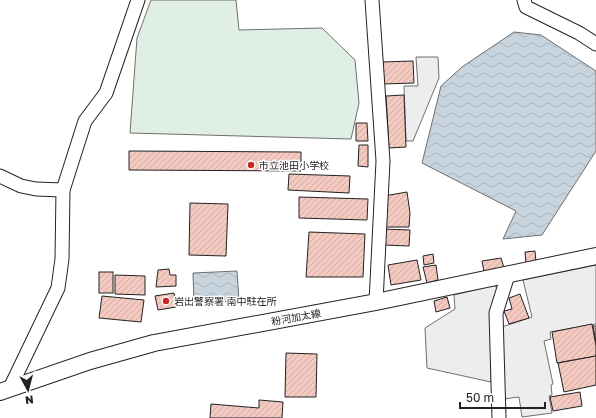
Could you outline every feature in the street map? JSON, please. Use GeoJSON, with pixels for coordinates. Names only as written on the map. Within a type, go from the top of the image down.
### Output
{"type":"FeatureCollection","features":[{"type":"Feature","properties":{"kind":"main road","name":"粉河加太線"},"geometry":{"type":"LineString","coordinates":[[5,390],[90,361],[154,343],[376,302],[596,256]]}},
{"type":"Feature","properties":{"kind":"street"},"geometry":{"type":"LineString","coordinates":[[5,390],[58,288],[62,259],[63,190],[85,121],[106,93],[138,0]]}},
{"type":"Feature","properties":{"kind":"street"},"geometry":{"type":"LineString","coordinates":[[372,0],[383,161],[376,302]]}},
{"type":"Feature","properties":{"kind":"street"},"geometry":{"type":"LineString","coordinates":[[524,0],[526,6],[579,33],[596,44]]}},
{"type":"Feature","properties":{"kind":"street"},"geometry":{"type":"LineString","coordinates":[[0,176],[21,186],[36,189],[63,190]]}},
{"type":"Feature","properties":{"kind":"street"},"geometry":{"type":"LineString","coordinates":[[499,418],[496,313],[508,275]]}},
{"type":"Feature","properties":{"kind":"green space"},"geometry":{"type":"Polygon","coordinates":[[[151,0],[236,0],[239,30],[322,28],[355,60],[359,103],[351,139],[130,133],[137,38],[151,0]]]}},
{"type":"Feature","properties":{"kind":"shaded area"},"geometry":{"type":"Polygon","coordinates":[[[416,57],[438,57],[439,78],[413,141],[406,141],[404,86],[418,86],[416,57]]]}},
{"type":"Feature","properties":{"kind":"shaded area"},"geometry":{"type":"Polygon","coordinates":[[[596,265],[596,324],[550,332],[551,339],[544,341],[553,384],[551,385],[552,395],[549,396],[552,413],[522,417],[519,397],[504,399],[502,327],[532,317],[523,280],[596,265]]]}},
{"type":"Feature","properties":{"kind":"shaded area"},"geometry":{"type":"Polygon","coordinates":[[[495,285],[499,293],[491,337],[491,382],[427,368],[425,328],[455,309],[454,295],[495,285]]]}},
{"type":"Feature","properties":{"kind":"water"},"geometry":{"type":"Polygon","coordinates":[[[514,32],[541,35],[596,71],[596,151],[542,235],[503,239],[516,211],[422,163],[441,86],[462,67],[514,32]]]}},
{"type":"Feature","properties":{"kind":"water"},"geometry":{"type":"Polygon","coordinates":[[[237,271],[239,301],[194,303],[193,273],[237,271]]]}},
{"type":"Feature","properties":{"kind":"building"},"geometry":{"type":"Polygon","coordinates":[[[413,61],[414,83],[383,84],[382,62],[413,61]]]}},
{"type":"Feature","properties":{"kind":"building"},"geometry":{"type":"Polygon","coordinates":[[[404,95],[406,147],[389,148],[386,96],[404,95]]]}},
{"type":"Feature","properties":{"kind":"building"},"geometry":{"type":"Polygon","coordinates":[[[356,123],[367,123],[368,141],[356,141],[356,123]]]}},
{"type":"Feature","properties":{"kind":"building"},"geometry":{"type":"Polygon","coordinates":[[[359,145],[368,145],[368,167],[358,166],[359,145]]]}},
{"type":"Feature","properties":{"kind":"building"},"geometry":{"type":"Polygon","coordinates":[[[129,151],[301,152],[301,171],[129,170],[129,151]]]}},
{"type":"Feature","properties":{"kind":"building"},"geometry":{"type":"Polygon","coordinates":[[[289,174],[350,176],[349,193],[288,190],[289,174]]]}},
{"type":"Feature","properties":{"kind":"building"},"geometry":{"type":"Polygon","coordinates":[[[407,192],[410,213],[409,227],[382,227],[384,196],[407,192]]]}},
{"type":"Feature","properties":{"kind":"building"},"geometry":{"type":"Polygon","coordinates":[[[299,197],[368,199],[367,220],[299,218],[299,197]]]}},
{"type":"Feature","properties":{"kind":"building"},"geometry":{"type":"Polygon","coordinates":[[[190,203],[228,204],[226,256],[189,255],[190,203]]]}},
{"type":"Feature","properties":{"kind":"building"},"geometry":{"type":"Polygon","coordinates":[[[383,229],[410,230],[409,246],[383,245],[383,229]]]}},
{"type":"Feature","properties":{"kind":"building"},"geometry":{"type":"Polygon","coordinates":[[[309,232],[365,234],[363,277],[306,277],[309,232]]]}},
{"type":"Feature","properties":{"kind":"building"},"geometry":{"type":"Polygon","coordinates":[[[535,251],[536,262],[526,263],[525,252],[535,251]]]}},
{"type":"Feature","properties":{"kind":"building"},"geometry":{"type":"Polygon","coordinates":[[[433,254],[434,263],[424,265],[423,256],[433,254]]]}},
{"type":"Feature","properties":{"kind":"building"},"geometry":{"type":"Polygon","coordinates":[[[501,258],[504,268],[484,272],[482,261],[501,258]]]}},
{"type":"Feature","properties":{"kind":"building"},"geometry":{"type":"Polygon","coordinates":[[[417,260],[421,280],[391,285],[388,265],[417,260]]]}},
{"type":"Feature","properties":{"kind":"building"},"geometry":{"type":"Polygon","coordinates":[[[436,265],[438,280],[427,283],[423,267],[436,265]]]}},
{"type":"Feature","properties":{"kind":"building"},"geometry":{"type":"Polygon","coordinates":[[[169,269],[170,275],[176,275],[176,286],[156,287],[158,270],[169,269]]]}},
{"type":"Feature","properties":{"kind":"building"},"geometry":{"type":"Polygon","coordinates":[[[99,272],[113,272],[113,293],[99,293],[99,272]]]}},
{"type":"Feature","properties":{"kind":"building"},"geometry":{"type":"Polygon","coordinates":[[[115,275],[145,276],[145,295],[115,294],[115,275]]]}},
{"type":"Feature","properties":{"kind":"building","name":"岩出警察署 南中駐在所"},"geometry":{"type":"Polygon","coordinates":[[[174,293],[176,307],[158,310],[155,296],[174,293]]]}},
{"type":"Feature","properties":{"kind":"building"},"geometry":{"type":"Polygon","coordinates":[[[520,294],[529,318],[509,324],[504,311],[512,309],[509,298],[520,294]]]}},
{"type":"Feature","properties":{"kind":"building"},"geometry":{"type":"Polygon","coordinates":[[[102,296],[144,300],[141,322],[99,318],[102,296]]]}},
{"type":"Feature","properties":{"kind":"building"},"geometry":{"type":"Polygon","coordinates":[[[447,297],[450,308],[436,312],[434,301],[447,297]]]}},
{"type":"Feature","properties":{"kind":"building"},"geometry":{"type":"Polygon","coordinates":[[[592,324],[596,346],[596,356],[557,363],[552,332],[592,324]]]}},
{"type":"Feature","properties":{"kind":"building"},"geometry":{"type":"Polygon","coordinates":[[[593,326],[596,326],[596,342],[593,326]]]}},
{"type":"Feature","properties":{"kind":"building"},"geometry":{"type":"Polygon","coordinates":[[[286,353],[317,354],[316,397],[285,397],[286,353]]]}},
{"type":"Feature","properties":{"kind":"building"},"geometry":{"type":"Polygon","coordinates":[[[596,356],[596,385],[564,392],[558,363],[596,356]]]}},
{"type":"Feature","properties":{"kind":"building"},"geometry":{"type":"Polygon","coordinates":[[[580,392],[582,406],[553,411],[550,397],[580,392]]]}},
{"type":"Feature","properties":{"kind":"building"},"geometry":{"type":"Polygon","coordinates":[[[259,400],[283,402],[282,418],[210,418],[211,404],[259,408],[259,400]]]}},
{"type":"Feature","properties":{"kind":"place","name":"市立池田小学校"},"geometry":{"type":"Point","coordinates":[251,165]}},
{"type":"Feature","properties":{"kind":"place","name":"岩出警察署 南中駐在所"},"geometry":{"type":"Point","coordinates":[166,301]}}]}
